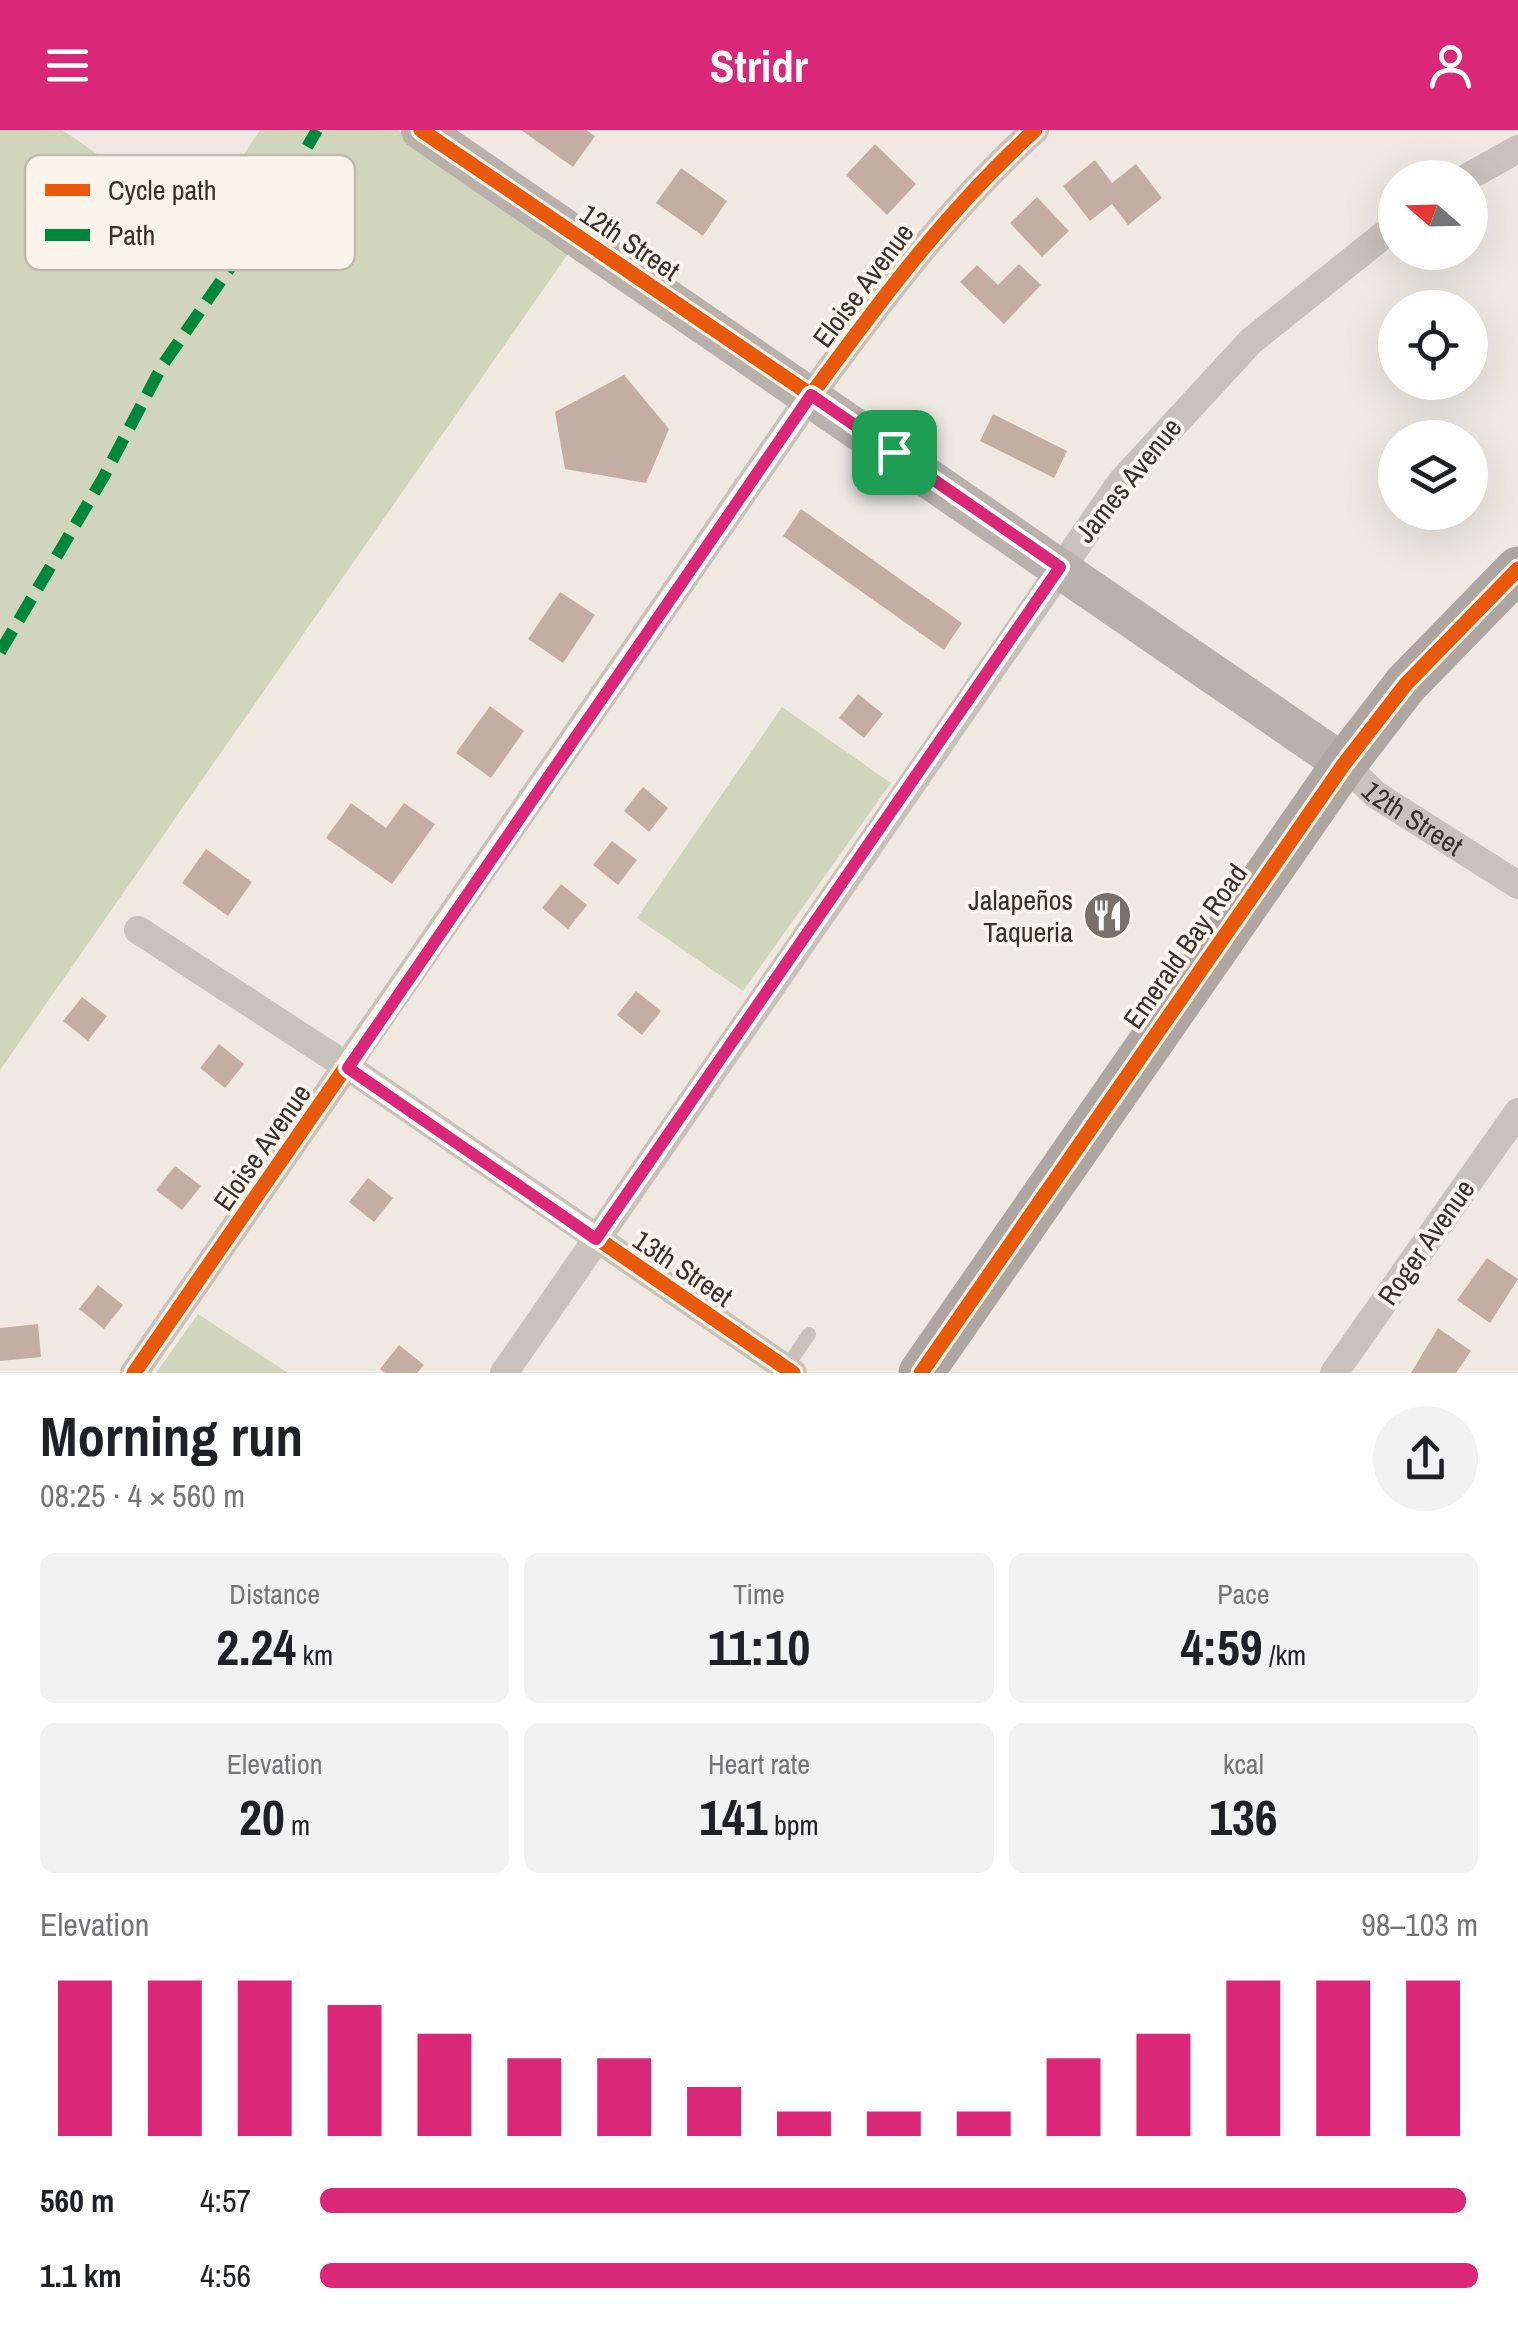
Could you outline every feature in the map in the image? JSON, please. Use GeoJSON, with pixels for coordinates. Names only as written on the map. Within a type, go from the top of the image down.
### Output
{"type":"FeatureCollection","features":[{"type":"Feature","properties":{"kind":"main road","name":"Emerald Bay Road"},"geometry":{"type":"LineString","coordinates":[[921,1373],[1344,764],[1406,684],[1518,569]]}},
{"type":"Feature","properties":{"kind":"street","name":"Eloise Avenue"},"geometry":{"type":"LineString","coordinates":[[134,1373],[811,395],[920,250],[987,174],[1034,130]]}},
{"type":"Feature","properties":{"kind":"street","name":"12th Street"},"geometry":{"type":"LineString","coordinates":[[434,133],[1344,764],[1376,795],[1518,885]]}},
{"type":"Feature","properties":{"kind":"street"},"geometry":{"type":"LineString","coordinates":[[1488,166],[1518,149]]}},
{"type":"Feature","properties":{"kind":"street","name":"James Avenue"},"geometry":{"type":"LineString","coordinates":[[504,1373],[1120,482],[1238,356],[1378,240]]}},
{"type":"Feature","properties":{"kind":"street","name":"13th Street"},"geometry":{"type":"LineString","coordinates":[[138,930],[348,1068],[789,1370]]}},
{"type":"Feature","properties":{"kind":"street","name":"Roger Avenue"},"geometry":{"type":"LineString","coordinates":[[1334,1373],[1518,1112]]}},
{"type":"Feature","properties":{"kind":"lane"},"geometry":{"type":"LineString","coordinates":[[789,1370],[809,1334]]}},
{"type":"Feature","properties":{"kind":"green space"},"geometry":{"type":"Polygon","coordinates":[[[0,130],[62,130],[99,155],[25,155],[25,270],[355,270],[355,155],[244,155],[260,130],[398,130],[570,251],[0,1070],[0,130]]]}},
{"type":"Feature","properties":{"kind":"green space"},"geometry":{"type":"Polygon","coordinates":[[[782,707],[891,783],[743,991],[637,918],[782,707]]]}},
{"type":"Feature","properties":{"kind":"green space"},"geometry":{"type":"Polygon","coordinates":[[[198,1314],[288,1373],[156,1373],[198,1314]]]}},
{"type":"Feature","properties":{"kind":"building"},"geometry":{"type":"Polygon","coordinates":[[[521,130],[586,130],[595,136],[573,167],[521,130]]]}},
{"type":"Feature","properties":{"kind":"building"},"geometry":{"type":"Polygon","coordinates":[[[875,144],[916,184],[887,215],[846,175],[875,144]]]}},
{"type":"Feature","properties":{"kind":"building"},"geometry":{"type":"Polygon","coordinates":[[[1095,160],[1112,183],[1136,164],[1162,198],[1128,225],[1112,204],[1090,221],[1063,186],[1095,160]]]}},
{"type":"Feature","properties":{"kind":"building"},"geometry":{"type":"Polygon","coordinates":[[[681,168],[727,201],[703,236],[656,203],[681,168]]]}},
{"type":"Feature","properties":{"kind":"building"},"geometry":{"type":"Polygon","coordinates":[[[1037,197],[1069,231],[1042,257],[1010,223],[1037,197]]]}},
{"type":"Feature","properties":{"kind":"building"},"geometry":{"type":"Polygon","coordinates":[[[1019,264],[1041,285],[1004,324],[960,282],[977,265],[998,285],[1019,264]]]}},
{"type":"Feature","properties":{"kind":"building"},"geometry":{"type":"Polygon","coordinates":[[[624,375],[669,429],[646,483],[565,469],[555,412],[624,375]]]}},
{"type":"Feature","properties":{"kind":"building"},"geometry":{"type":"Polygon","coordinates":[[[993,414],[1067,451],[1054,478],[980,441],[993,414]]]}},
{"type":"Feature","properties":{"kind":"building"},"geometry":{"type":"Polygon","coordinates":[[[801,509],[962,623],[944,650],[783,536],[801,509]]]}},
{"type":"Feature","properties":{"kind":"building"},"geometry":{"type":"Polygon","coordinates":[[[560,592],[595,615],[563,663],[528,639],[560,592]]]}},
{"type":"Feature","properties":{"kind":"building"},"geometry":{"type":"Polygon","coordinates":[[[858,694],[883,714],[864,738],[839,718],[858,694]]]}},
{"type":"Feature","properties":{"kind":"building"},"geometry":{"type":"Polygon","coordinates":[[[490,706],[524,731],[491,778],[456,753],[490,706]]]}},
{"type":"Feature","properties":{"kind":"building"},"geometry":{"type":"Polygon","coordinates":[[[643,787],[668,808],[649,832],[624,811],[643,787]]]}},
{"type":"Feature","properties":{"kind":"building"},"geometry":{"type":"Polygon","coordinates":[[[351,803],[386,828],[404,803],[435,824],[392,884],[326,838],[351,803]]]}},
{"type":"Feature","properties":{"kind":"building"},"geometry":{"type":"Polygon","coordinates":[[[612,841],[637,860],[618,885],[593,865],[612,841]]]}},
{"type":"Feature","properties":{"kind":"building"},"geometry":{"type":"Polygon","coordinates":[[[206,849],[252,882],[228,916],[182,883],[206,849]]]}},
{"type":"Feature","properties":{"kind":"building"},"geometry":{"type":"Polygon","coordinates":[[[561,884],[587,905],[568,929],[542,908],[561,884]]]}},
{"type":"Feature","properties":{"kind":"building"},"geometry":{"type":"Polygon","coordinates":[[[636,991],[661,1011],[642,1035],[617,1015],[636,991]]]}},
{"type":"Feature","properties":{"kind":"building"},"geometry":{"type":"Polygon","coordinates":[[[82,997],[107,1016],[88,1041],[63,1021],[82,997]]]}},
{"type":"Feature","properties":{"kind":"building"},"geometry":{"type":"Polygon","coordinates":[[[219,1044],[244,1064],[225,1088],[200,1068],[219,1044]]]}},
{"type":"Feature","properties":{"kind":"building"},"geometry":{"type":"Polygon","coordinates":[[[175,1166],[201,1186],[182,1210],[156,1190],[175,1166]]]}},
{"type":"Feature","properties":{"kind":"building"},"geometry":{"type":"Polygon","coordinates":[[[368,1178],[393,1198],[374,1222],[349,1202],[368,1178]]]}},
{"type":"Feature","properties":{"kind":"building"},"geometry":{"type":"Polygon","coordinates":[[[1487,1258],[1518,1279],[1490,1323],[1457,1300],[1487,1258]]]}},
{"type":"Feature","properties":{"kind":"building"},"geometry":{"type":"Polygon","coordinates":[[[98,1285],[123,1305],[104,1329],[79,1309],[98,1285]]]}},
{"type":"Feature","properties":{"kind":"building"},"geometry":{"type":"Polygon","coordinates":[[[38,1324],[41,1357],[0,1361],[0,1328],[38,1324]]]}},
{"type":"Feature","properties":{"kind":"building"},"geometry":{"type":"Polygon","coordinates":[[[1438,1328],[1471,1351],[1456,1373],[1411,1373],[1438,1328]]]}},
{"type":"Feature","properties":{"kind":"building"},"geometry":{"type":"Polygon","coordinates":[[[399,1345],[424,1365],[417,1373],[385,1373],[380,1369],[399,1345]]]}},
{"type":"Feature","properties":{"kind":"marked path"},"geometry":{"type":"LineString","coordinates":[[302,155],[317,130]]}},
{"type":"Feature","properties":{"kind":"marked path"},"geometry":{"type":"LineString","coordinates":[[0,652],[103,478],[162,366],[228,270]]}},
{"type":"Feature","properties":{"kind":"cycle path"},"geometry":{"type":"LineString","coordinates":[[421,130],[811,395]]}},
{"type":"Feature","properties":{"kind":"cycle path"},"geometry":{"type":"LineString","coordinates":[[134,1373],[811,395],[944,224],[1035,130]]}},
{"type":"Feature","properties":{"kind":"cycle path"},"geometry":{"type":"LineString","coordinates":[[921,1373],[1344,764],[1406,684],[1518,569]]}},
{"type":"Feature","properties":{"kind":"cycle path"},"geometry":{"type":"LineString","coordinates":[[348,1067],[793,1373]]}},
{"type":"Feature","properties":{"kind":"place","name":"Jalapeños Taqueria"},"geometry":{"type":"Point","coordinates":[1108,916]}},
{"type":"Feature","properties":{"kind":"route"},"geometry":{"type":"LineString","coordinates":[[811,395],[894,452],[1060,567],[596,1239],[348,1068],[811,395]]}}]}
